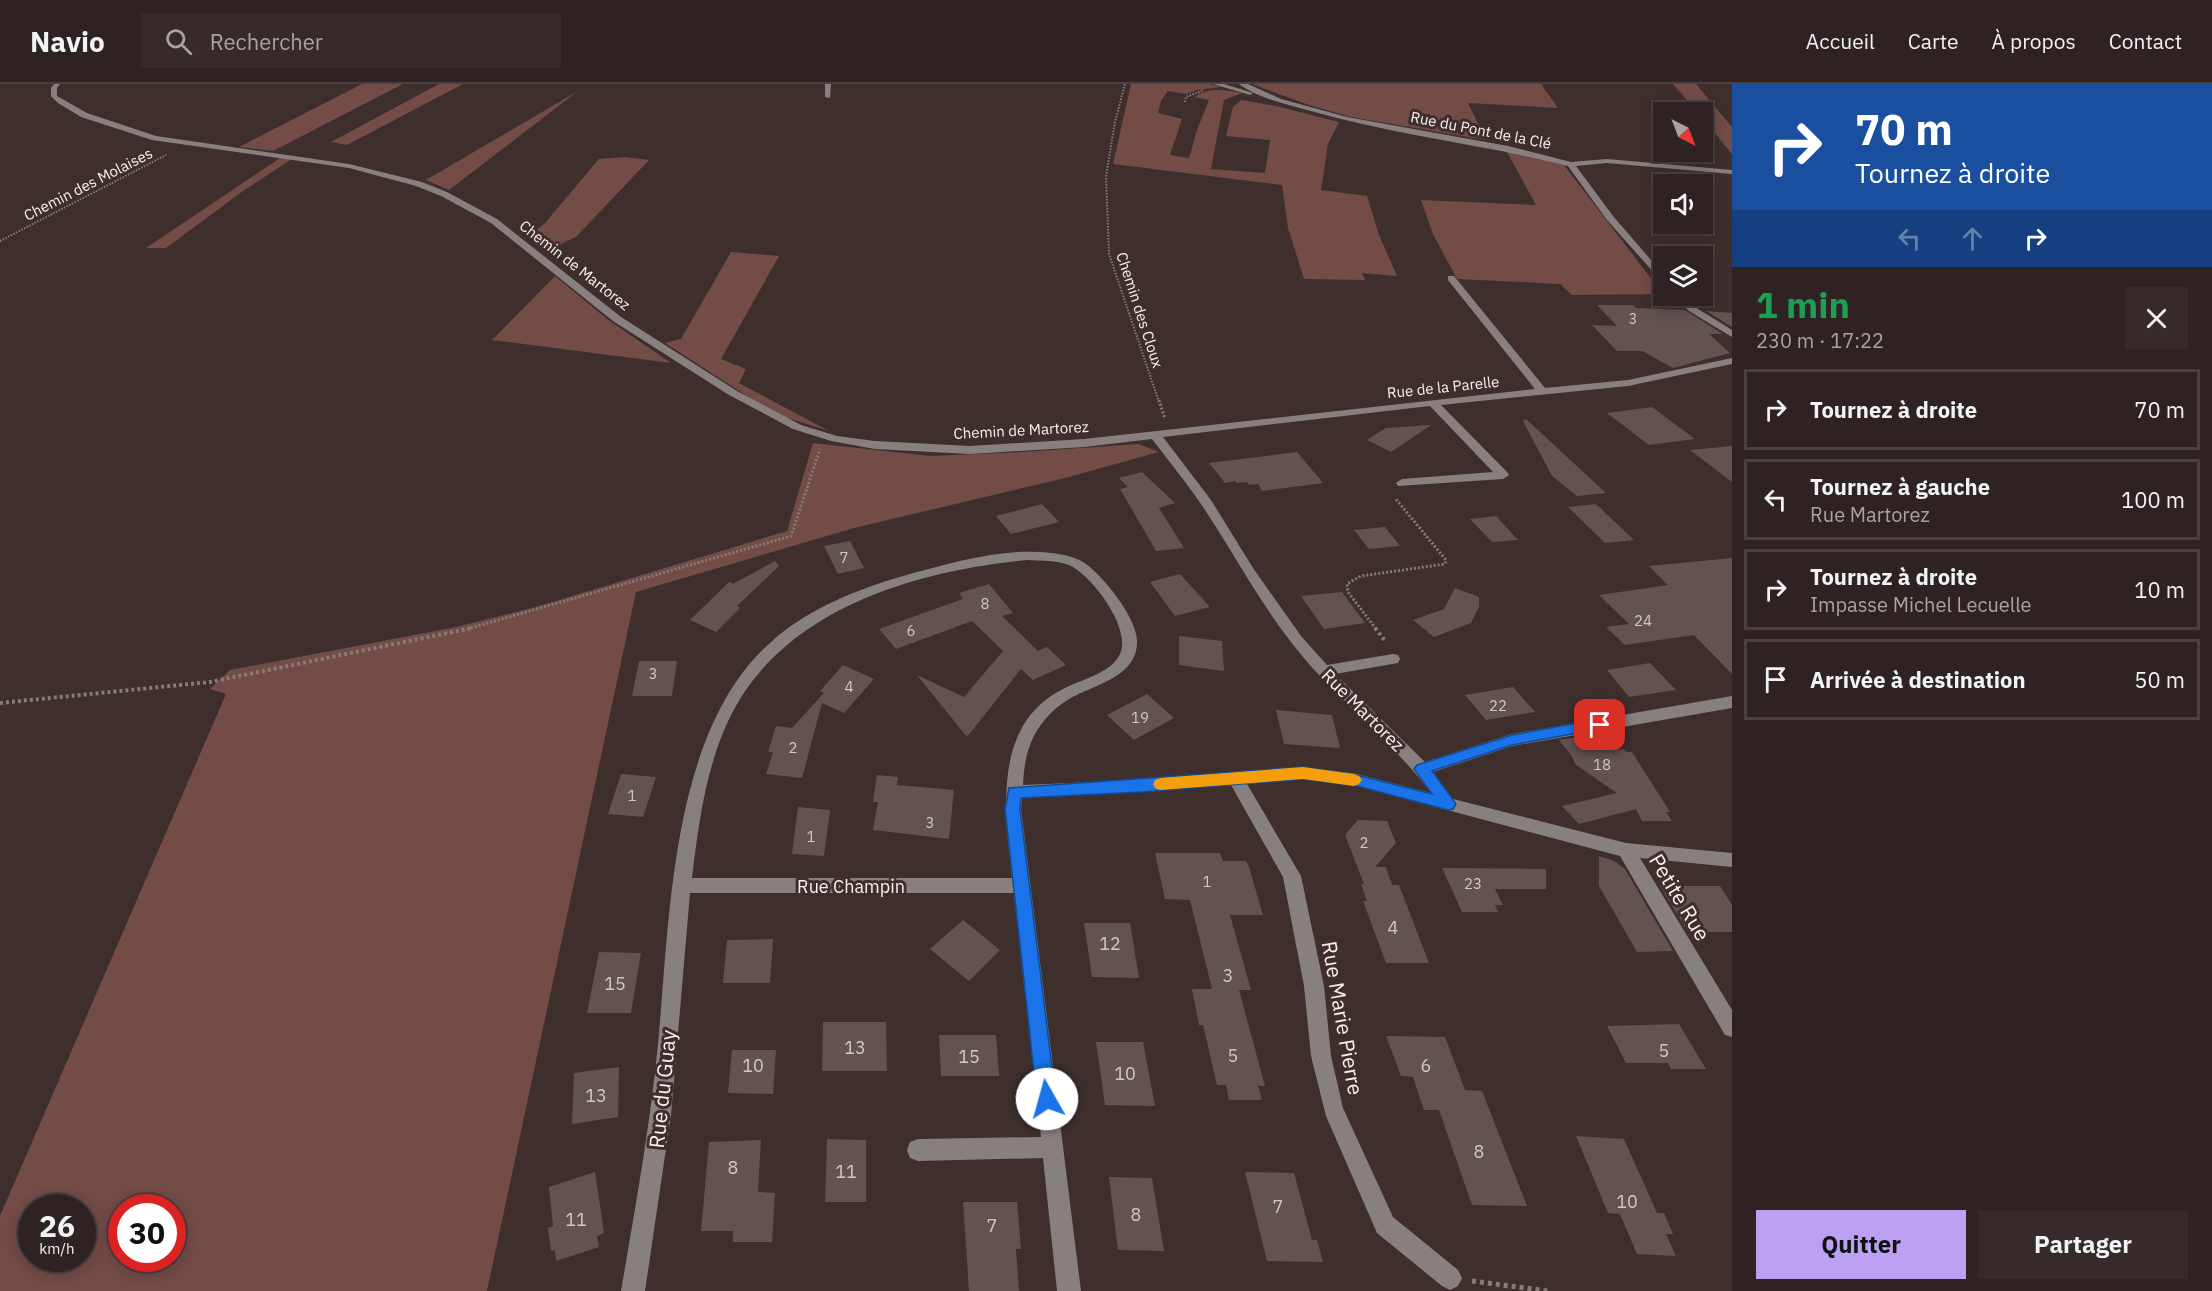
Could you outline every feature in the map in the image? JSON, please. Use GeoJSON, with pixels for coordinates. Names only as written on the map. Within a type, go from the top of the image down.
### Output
{"type":"FeatureCollection","features":[{"type":"Feature","properties":{"kind":"street","name":"Chemin de Martorez"},"geometry":{"type":"LineString","coordinates":[[57,84],[54,88],[54,96],[60,102],[76,111],[132,132],[184,143],[349,166],[420,184],[444,194],[494,221],[617,319],[733,393],[797,427],[875,445],[970,450],[1162,435]]}},
{"type":"Feature","properties":{"kind":"street"},"geometry":{"type":"LineString","coordinates":[[828,84],[828,97]]}},
{"type":"Feature","properties":{"kind":"street"},"geometry":{"type":"LineString","coordinates":[[1216,84],[1279,100]]}},
{"type":"Feature","properties":{"kind":"street","name":"Rue du Pont de la Clé"},"geometry":{"type":"LineString","coordinates":[[1242,84],[1279,100],[1346,119],[1508,148],[1571,164],[1610,218],[1653,268]]}},
{"type":"Feature","properties":{"kind":"street"},"geometry":{"type":"LineString","coordinates":[[1571,164],[1607,161],[1732,172]]}},
{"type":"Feature","properties":{"kind":"street"},"geometry":{"type":"LineString","coordinates":[[1451,278],[1543,392]]}},
{"type":"Feature","properties":{"kind":"street"},"geometry":{"type":"LineString","coordinates":[[1689,306],[1732,334]]}},
{"type":"Feature","properties":{"kind":"street","name":"Rue de la Parelle"},"geometry":{"type":"LineString","coordinates":[[1162,435],[1432,402],[1628,383],[1732,361]]}},
{"type":"Feature","properties":{"kind":"street"},"geometry":{"type":"LineString","coordinates":[[1402,483],[1503,475],[1432,402]]}},
{"type":"Feature","properties":{"kind":"street","name":"Rue Martorez"},"geometry":{"type":"LineString","coordinates":[[1162,435],[1207,503],[1247,570],[1296,639],[1324,671],[1422,769],[1448,804]]}},
{"type":"Feature","properties":{"kind":"street","name":"Rue du Guay"},"geometry":{"type":"LineString","coordinates":[[633,1291],[661,1116],[681,886],[701,771],[725,711],[753,669],[785,638],[831,608],[865,593],[946,569],[1023,556],[1050,555],[1073,562],[1089,574],[1106,592],[1130,631],[1130,647],[1125,661],[1107,674],[1061,696],[1040,713],[1025,737],[1020,752],[1014,792],[1013,809],[1069,1291]]}},
{"type":"Feature","properties":{"kind":"street"},"geometry":{"type":"LineString","coordinates":[[1324,671],[1393,659]]}},
{"type":"Feature","properties":{"kind":"street"},"geometry":{"type":"LineString","coordinates":[[1422,769],[1512,740],[1732,702]]}},
{"type":"Feature","properties":{"kind":"street"},"geometry":{"type":"LineString","coordinates":[[1014,792],[1142,786],[1303,773],[1357,780],[1626,850],[1732,860]]}},
{"type":"Feature","properties":{"kind":"street","name":"Rue Marie Pierre"},"geometry":{"type":"LineString","coordinates":[[1235,777],[1292,876],[1314,986],[1321,1056],[1333,1109],[1385,1225],[1450,1278]]}},
{"type":"Feature","properties":{"kind":"street","name":"Petite Rue"},"geometry":{"type":"LineString","coordinates":[[1626,850],[1732,1028]]}},
{"type":"Feature","properties":{"kind":"street","name":"Rue Champin"},"geometry":{"type":"LineString","coordinates":[[681,886],[1022,885]]}},
{"type":"Feature","properties":{"kind":"street"},"geometry":{"type":"LineString","coordinates":[[918,1149],[1052,1147]]}},
{"type":"Feature","properties":{"kind":"path","name":"Chemin des Cloux"},"geometry":{"type":"LineString","coordinates":[[1125,84],[1115,122],[1106,176],[1109,254],[1162,435]]}},
{"type":"Feature","properties":{"kind":"path","name":"Chemin des Molaises"},"geometry":{"type":"LineString","coordinates":[[0,241],[81,201],[163,157],[184,143]]}},
{"type":"Feature","properties":{"kind":"path"},"geometry":{"type":"LineString","coordinates":[[0,703],[210,682],[450,634],[791,536],[824,435]]}},
{"type":"Feature","properties":{"kind":"path"},"geometry":{"type":"LineString","coordinates":[[1393,659],[1392,650],[1348,592],[1347,584],[1361,576],[1445,564],[1446,560],[1396,501],[1393,488],[1402,483]]}},
{"type":"Feature","properties":{"kind":"path"},"geometry":{"type":"LineString","coordinates":[[1450,1278],[1548,1291]]}},
{"type":"Feature","properties":{"kind":"shaded area"},"geometry":{"type":"Polygon","coordinates":[[[362,84],[403,84],[273,151],[239,147],[362,84]]]}},
{"type":"Feature","properties":{"kind":"shaded area"},"geometry":{"type":"Polygon","coordinates":[[[439,84],[463,84],[347,145],[331,142],[439,84]]]}},
{"type":"Feature","properties":{"kind":"shaded area"},"geometry":{"type":"Polygon","coordinates":[[[1131,84],[1209,84],[1221,87],[1197,90],[1187,94],[1168,91],[1161,101],[1158,113],[1182,119],[1170,155],[1189,158],[1209,100],[1195,97],[1211,91],[1224,90],[1242,93],[1224,100],[1211,169],[1265,173],[1270,140],[1226,136],[1233,107],[1241,100],[1276,106],[1339,122],[1328,144],[1321,190],[1367,196],[1379,235],[1397,276],[1362,273],[1365,280],[1304,279],[1288,228],[1282,185],[1113,164],[1131,84]]]}},
{"type":"Feature","properties":{"kind":"shaded area"},"geometry":{"type":"Polygon","coordinates":[[[1252,84],[1541,84],[1558,108],[1468,103],[1486,140],[1351,117],[1309,105],[1252,84]]]}},
{"type":"Feature","properties":{"kind":"shaded area"},"geometry":{"type":"Polygon","coordinates":[[[1673,84],[1696,84],[1711,102],[1688,102],[1673,84]]]}},
{"type":"Feature","properties":{"kind":"shaded area"},"geometry":{"type":"Polygon","coordinates":[[[578,91],[449,190],[426,180],[578,91]]]}},
{"type":"Feature","properties":{"kind":"shaded area"},"geometry":{"type":"Polygon","coordinates":[[[1713,104],[1732,127],[1732,154],[1713,131],[1713,104]]]}},
{"type":"Feature","properties":{"kind":"shaded area"},"geometry":{"type":"Polygon","coordinates":[[[1506,150],[1564,165],[1653,281],[1653,294],[1572,295],[1560,284],[1457,279],[1433,234],[1421,200],[1536,205],[1506,150]]]}},
{"type":"Feature","properties":{"kind":"shaded area"},"geometry":{"type":"Polygon","coordinates":[[[625,157],[649,160],[576,237],[563,243],[552,254],[527,237],[544,224],[599,159],[625,157]]]}},
{"type":"Feature","properties":{"kind":"shaded area"},"geometry":{"type":"Polygon","coordinates":[[[280,158],[292,159],[243,191],[166,248],[146,248],[280,158]]]}},
{"type":"Feature","properties":{"kind":"shaded area"},"geometry":{"type":"Polygon","coordinates":[[[731,252],[779,256],[721,359],[746,369],[739,383],[829,431],[775,414],[665,343],[681,339],[731,252]]]}},
{"type":"Feature","properties":{"kind":"shaded area"},"geometry":{"type":"Polygon","coordinates":[[[555,276],[607,319],[671,363],[492,340],[555,276]]]}},
{"type":"Feature","properties":{"kind":"shaded area"},"geometry":{"type":"Polygon","coordinates":[[[813,443],[930,456],[1139,444],[1159,452],[1065,478],[854,528],[636,592],[487,1291],[0,1291],[0,1216],[226,694],[210,689],[230,670],[456,627],[536,607],[787,531],[813,443]]]}},
{"type":"Feature","properties":{"kind":"building"},"geometry":{"type":"Polygon","coordinates":[[[1597,305],[1633,305],[1636,308],[1685,310],[1723,334],[1709,334],[1730,353],[1673,368],[1642,351],[1617,351],[1592,325],[1617,326],[1597,305]]]}},
{"type":"Feature","properties":{"kind":"building"},"geometry":{"type":"Polygon","coordinates":[[[1706,311],[1732,313],[1732,327],[1706,311]]]}},
{"type":"Feature","properties":{"kind":"building"},"geometry":{"type":"Polygon","coordinates":[[[1652,407],[1695,439],[1649,445],[1607,413],[1652,407]]]}},
{"type":"Feature","properties":{"kind":"building"},"geometry":{"type":"Polygon","coordinates":[[[1526,419],[1606,493],[1577,496],[1552,476],[1523,421],[1526,419]]]}},
{"type":"Feature","properties":{"kind":"building"},"geometry":{"type":"Polygon","coordinates":[[[1431,425],[1391,452],[1367,440],[1386,428],[1431,425]]]}},
{"type":"Feature","properties":{"kind":"building"},"geometry":{"type":"Polygon","coordinates":[[[1732,446],[1732,482],[1690,450],[1732,446]]]}},
{"type":"Feature","properties":{"kind":"building"},"geometry":{"type":"Polygon","coordinates":[[[1297,452],[1323,483],[1262,491],[1258,484],[1249,485],[1247,482],[1237,483],[1235,481],[1225,483],[1209,463],[1297,452]]]}},
{"type":"Feature","properties":{"kind":"building"},"geometry":{"type":"Polygon","coordinates":[[[1142,472],[1175,503],[1159,508],[1184,548],[1156,551],[1120,489],[1128,487],[1119,478],[1142,472]]]}},
{"type":"Feature","properties":{"kind":"building"},"geometry":{"type":"Polygon","coordinates":[[[1042,504],[1059,522],[1011,534],[996,516],[1042,504]]]}},
{"type":"Feature","properties":{"kind":"building"},"geometry":{"type":"Polygon","coordinates":[[[1596,504],[1634,540],[1605,543],[1568,507],[1596,504]]]}},
{"type":"Feature","properties":{"kind":"building"},"geometry":{"type":"Polygon","coordinates":[[[1496,516],[1518,540],[1492,542],[1470,519],[1496,516]]]}},
{"type":"Feature","properties":{"kind":"building"},"geometry":{"type":"Polygon","coordinates":[[[1385,527],[1400,546],[1369,549],[1354,530],[1385,527]]]}},
{"type":"Feature","properties":{"kind":"building"},"geometry":{"type":"Polygon","coordinates":[[[850,541],[864,568],[838,574],[824,546],[850,541]]]}},
{"type":"Feature","properties":{"kind":"building"},"geometry":{"type":"Polygon","coordinates":[[[1732,558],[1732,674],[1694,635],[1625,645],[1606,627],[1629,624],[1599,595],[1668,585],[1649,566],[1732,558]]]}},
{"type":"Feature","properties":{"kind":"building"},"geometry":{"type":"Polygon","coordinates":[[[775,561],[779,566],[737,606],[740,608],[716,632],[690,620],[729,582],[733,584],[775,561]]]}},
{"type":"Feature","properties":{"kind":"building"},"geometry":{"type":"Polygon","coordinates":[[[1180,574],[1210,607],[1175,616],[1150,582],[1180,574]]]}},
{"type":"Feature","properties":{"kind":"building"},"geometry":{"type":"Polygon","coordinates":[[[989,584],[1013,613],[1002,616],[1038,651],[1047,647],[1066,665],[1033,680],[1021,669],[967,737],[917,675],[964,697],[1003,651],[972,621],[896,649],[879,629],[963,599],[959,593],[989,584]]]}},
{"type":"Feature","properties":{"kind":"building"},"geometry":{"type":"Polygon","coordinates":[[[1455,588],[1479,597],[1479,607],[1471,623],[1434,637],[1413,620],[1444,609],[1455,588]]]}},
{"type":"Feature","properties":{"kind":"building"},"geometry":{"type":"Polygon","coordinates":[[[1342,592],[1365,623],[1324,629],[1301,596],[1342,592]]]}},
{"type":"Feature","properties":{"kind":"building"},"geometry":{"type":"Polygon","coordinates":[[[1179,636],[1222,641],[1224,671],[1179,665],[1179,636]]]}},
{"type":"Feature","properties":{"kind":"building"},"geometry":{"type":"Polygon","coordinates":[[[639,661],[677,661],[672,696],[632,696],[639,661]]]}},
{"type":"Feature","properties":{"kind":"building"},"geometry":{"type":"Polygon","coordinates":[[[1650,663],[1676,690],[1629,697],[1607,670],[1650,663]]]}},
{"type":"Feature","properties":{"kind":"building"},"geometry":{"type":"Polygon","coordinates":[[[843,665],[874,679],[844,713],[822,703],[802,778],[766,774],[773,752],[768,752],[776,726],[792,728],[824,693],[820,691],[843,665]]]}},
{"type":"Feature","properties":{"kind":"building"},"geometry":{"type":"Polygon","coordinates":[[[1513,687],[1535,712],[1486,720],[1465,695],[1513,687]]]}},
{"type":"Feature","properties":{"kind":"building"},"geometry":{"type":"Polygon","coordinates":[[[1147,694],[1174,718],[1134,740],[1107,715],[1147,694]]]}},
{"type":"Feature","properties":{"kind":"building"},"geometry":{"type":"Polygon","coordinates":[[[1276,710],[1332,715],[1340,748],[1284,744],[1276,710]]]}},
{"type":"Feature","properties":{"kind":"building"},"geometry":{"type":"Polygon","coordinates":[[[1584,736],[1596,750],[1624,749],[1632,752],[1670,812],[1666,812],[1672,821],[1642,821],[1636,809],[1579,824],[1562,806],[1617,793],[1576,765],[1559,740],[1584,736]]]}},
{"type":"Feature","properties":{"kind":"building"},"geometry":{"type":"Polygon","coordinates":[[[621,774],[656,777],[643,817],[608,814],[621,774]]]}},
{"type":"Feature","properties":{"kind":"building"},"geometry":{"type":"Polygon","coordinates":[[[877,775],[898,777],[897,785],[954,790],[949,839],[873,830],[878,802],[873,802],[877,775]]]}},
{"type":"Feature","properties":{"kind":"building"},"geometry":{"type":"Polygon","coordinates":[[[798,807],[830,810],[824,856],[792,854],[798,807]]]}},
{"type":"Feature","properties":{"kind":"building"},"geometry":{"type":"Polygon","coordinates":[[[1358,820],[1387,821],[1396,843],[1375,867],[1386,867],[1392,885],[1399,885],[1429,963],[1386,963],[1363,901],[1367,901],[1361,884],[1364,884],[1345,835],[1358,820]]]}},
{"type":"Feature","properties":{"kind":"building"},"geometry":{"type":"Polygon","coordinates":[[[1155,853],[1220,853],[1223,861],[1246,861],[1249,867],[1263,915],[1230,915],[1251,990],[1239,990],[1265,1086],[1258,1086],[1262,1100],[1229,1100],[1226,1085],[1217,1085],[1203,1025],[1199,1025],[1192,989],[1212,989],[1190,900],[1165,899],[1155,853]]]}},
{"type":"Feature","properties":{"kind":"building"},"geometry":{"type":"Polygon","coordinates":[[[1599,856],[1614,861],[1625,869],[1673,951],[1637,952],[1599,886],[1599,856]]]}},
{"type":"Feature","properties":{"kind":"building"},"geometry":{"type":"Polygon","coordinates":[[[1442,868],[1546,869],[1546,889],[1495,889],[1503,905],[1495,905],[1498,912],[1462,912],[1442,868]]]}},
{"type":"Feature","properties":{"kind":"building"},"geometry":{"type":"Polygon","coordinates":[[[1660,886],[1720,886],[1732,905],[1732,932],[1688,932],[1660,886]]]}},
{"type":"Feature","properties":{"kind":"building"},"geometry":{"type":"Polygon","coordinates":[[[963,920],[1000,950],[969,981],[930,949],[963,920]]]}},
{"type":"Feature","properties":{"kind":"building"},"geometry":{"type":"Polygon","coordinates":[[[1084,923],[1130,923],[1139,978],[1092,977],[1084,923]]]}},
{"type":"Feature","properties":{"kind":"building"},"geometry":{"type":"Polygon","coordinates":[[[773,939],[770,983],[723,983],[727,940],[773,939]]]}},
{"type":"Feature","properties":{"kind":"building"},"geometry":{"type":"Polygon","coordinates":[[[599,952],[641,953],[631,1013],[587,1013],[599,952]]]}},
{"type":"Feature","properties":{"kind":"building"},"geometry":{"type":"Polygon","coordinates":[[[823,1022],[886,1022],[887,1071],[822,1071],[823,1022]]]}},
{"type":"Feature","properties":{"kind":"building"},"geometry":{"type":"Polygon","coordinates":[[[1679,1024],[1706,1069],[1671,1069],[1668,1063],[1626,1063],[1607,1026],[1679,1024]]]}},
{"type":"Feature","properties":{"kind":"building"},"geometry":{"type":"Polygon","coordinates":[[[939,1035],[996,1035],[999,1076],[941,1076],[939,1035]]]}},
{"type":"Feature","properties":{"kind":"building"},"geometry":{"type":"Polygon","coordinates":[[[1386,1036],[1445,1037],[1465,1090],[1482,1091],[1527,1206],[1472,1205],[1439,1110],[1424,1110],[1413,1077],[1401,1076],[1386,1036]]]}},
{"type":"Feature","properties":{"kind":"building"},"geometry":{"type":"Polygon","coordinates":[[[1096,1042],[1143,1042],[1155,1106],[1105,1105],[1096,1042]]]}},
{"type":"Feature","properties":{"kind":"building"},"geometry":{"type":"Polygon","coordinates":[[[732,1050],[776,1050],[773,1094],[728,1093],[732,1050]]]}},
{"type":"Feature","properties":{"kind":"building"},"geometry":{"type":"Polygon","coordinates":[[[619,1067],[618,1117],[572,1124],[574,1073],[619,1067]]]}},
{"type":"Feature","properties":{"kind":"building"},"geometry":{"type":"Polygon","coordinates":[[[1576,1136],[1624,1139],[1657,1213],[1664,1213],[1673,1234],[1666,1234],[1676,1256],[1637,1254],[1620,1214],[1608,1213],[1576,1136]]]}},
{"type":"Feature","properties":{"kind":"building"},"geometry":{"type":"Polygon","coordinates":[[[827,1139],[866,1140],[866,1202],[825,1202],[827,1139]]]}},
{"type":"Feature","properties":{"kind":"building"},"geometry":{"type":"Polygon","coordinates":[[[761,1140],[758,1192],[775,1193],[772,1242],[733,1242],[733,1231],[701,1231],[709,1142],[761,1140]]]}},
{"type":"Feature","properties":{"kind":"building"},"geometry":{"type":"Polygon","coordinates":[[[595,1172],[604,1233],[597,1236],[599,1247],[556,1261],[555,1250],[551,1251],[548,1228],[553,1226],[549,1187],[595,1172]]]}},
{"type":"Feature","properties":{"kind":"building"},"geometry":{"type":"Polygon","coordinates":[[[1245,1172],[1294,1173],[1312,1240],[1317,1240],[1323,1262],[1267,1261],[1245,1172]]]}},
{"type":"Feature","properties":{"kind":"building"},"geometry":{"type":"Polygon","coordinates":[[[1109,1177],[1152,1178],[1164,1251],[1118,1250],[1109,1177]]]}},
{"type":"Feature","properties":{"kind":"building"},"geometry":{"type":"Polygon","coordinates":[[[963,1202],[1017,1202],[1021,1249],[1016,1249],[1019,1291],[969,1291],[963,1202]]]}},
{"type":"Feature","properties":{"kind":"slow traffic"},"geometry":{"type":"LineString","coordinates":[[1160,784],[1303,773],[1354,780]]}},
{"type":"Feature","properties":{"kind":"route"},"geometry":{"type":"LineString","coordinates":[[1047,1099],[1013,809],[1014,792],[1142,786],[1303,773],[1357,780],[1448,804],[1422,769],[1512,740],[1600,725]]}}]}
